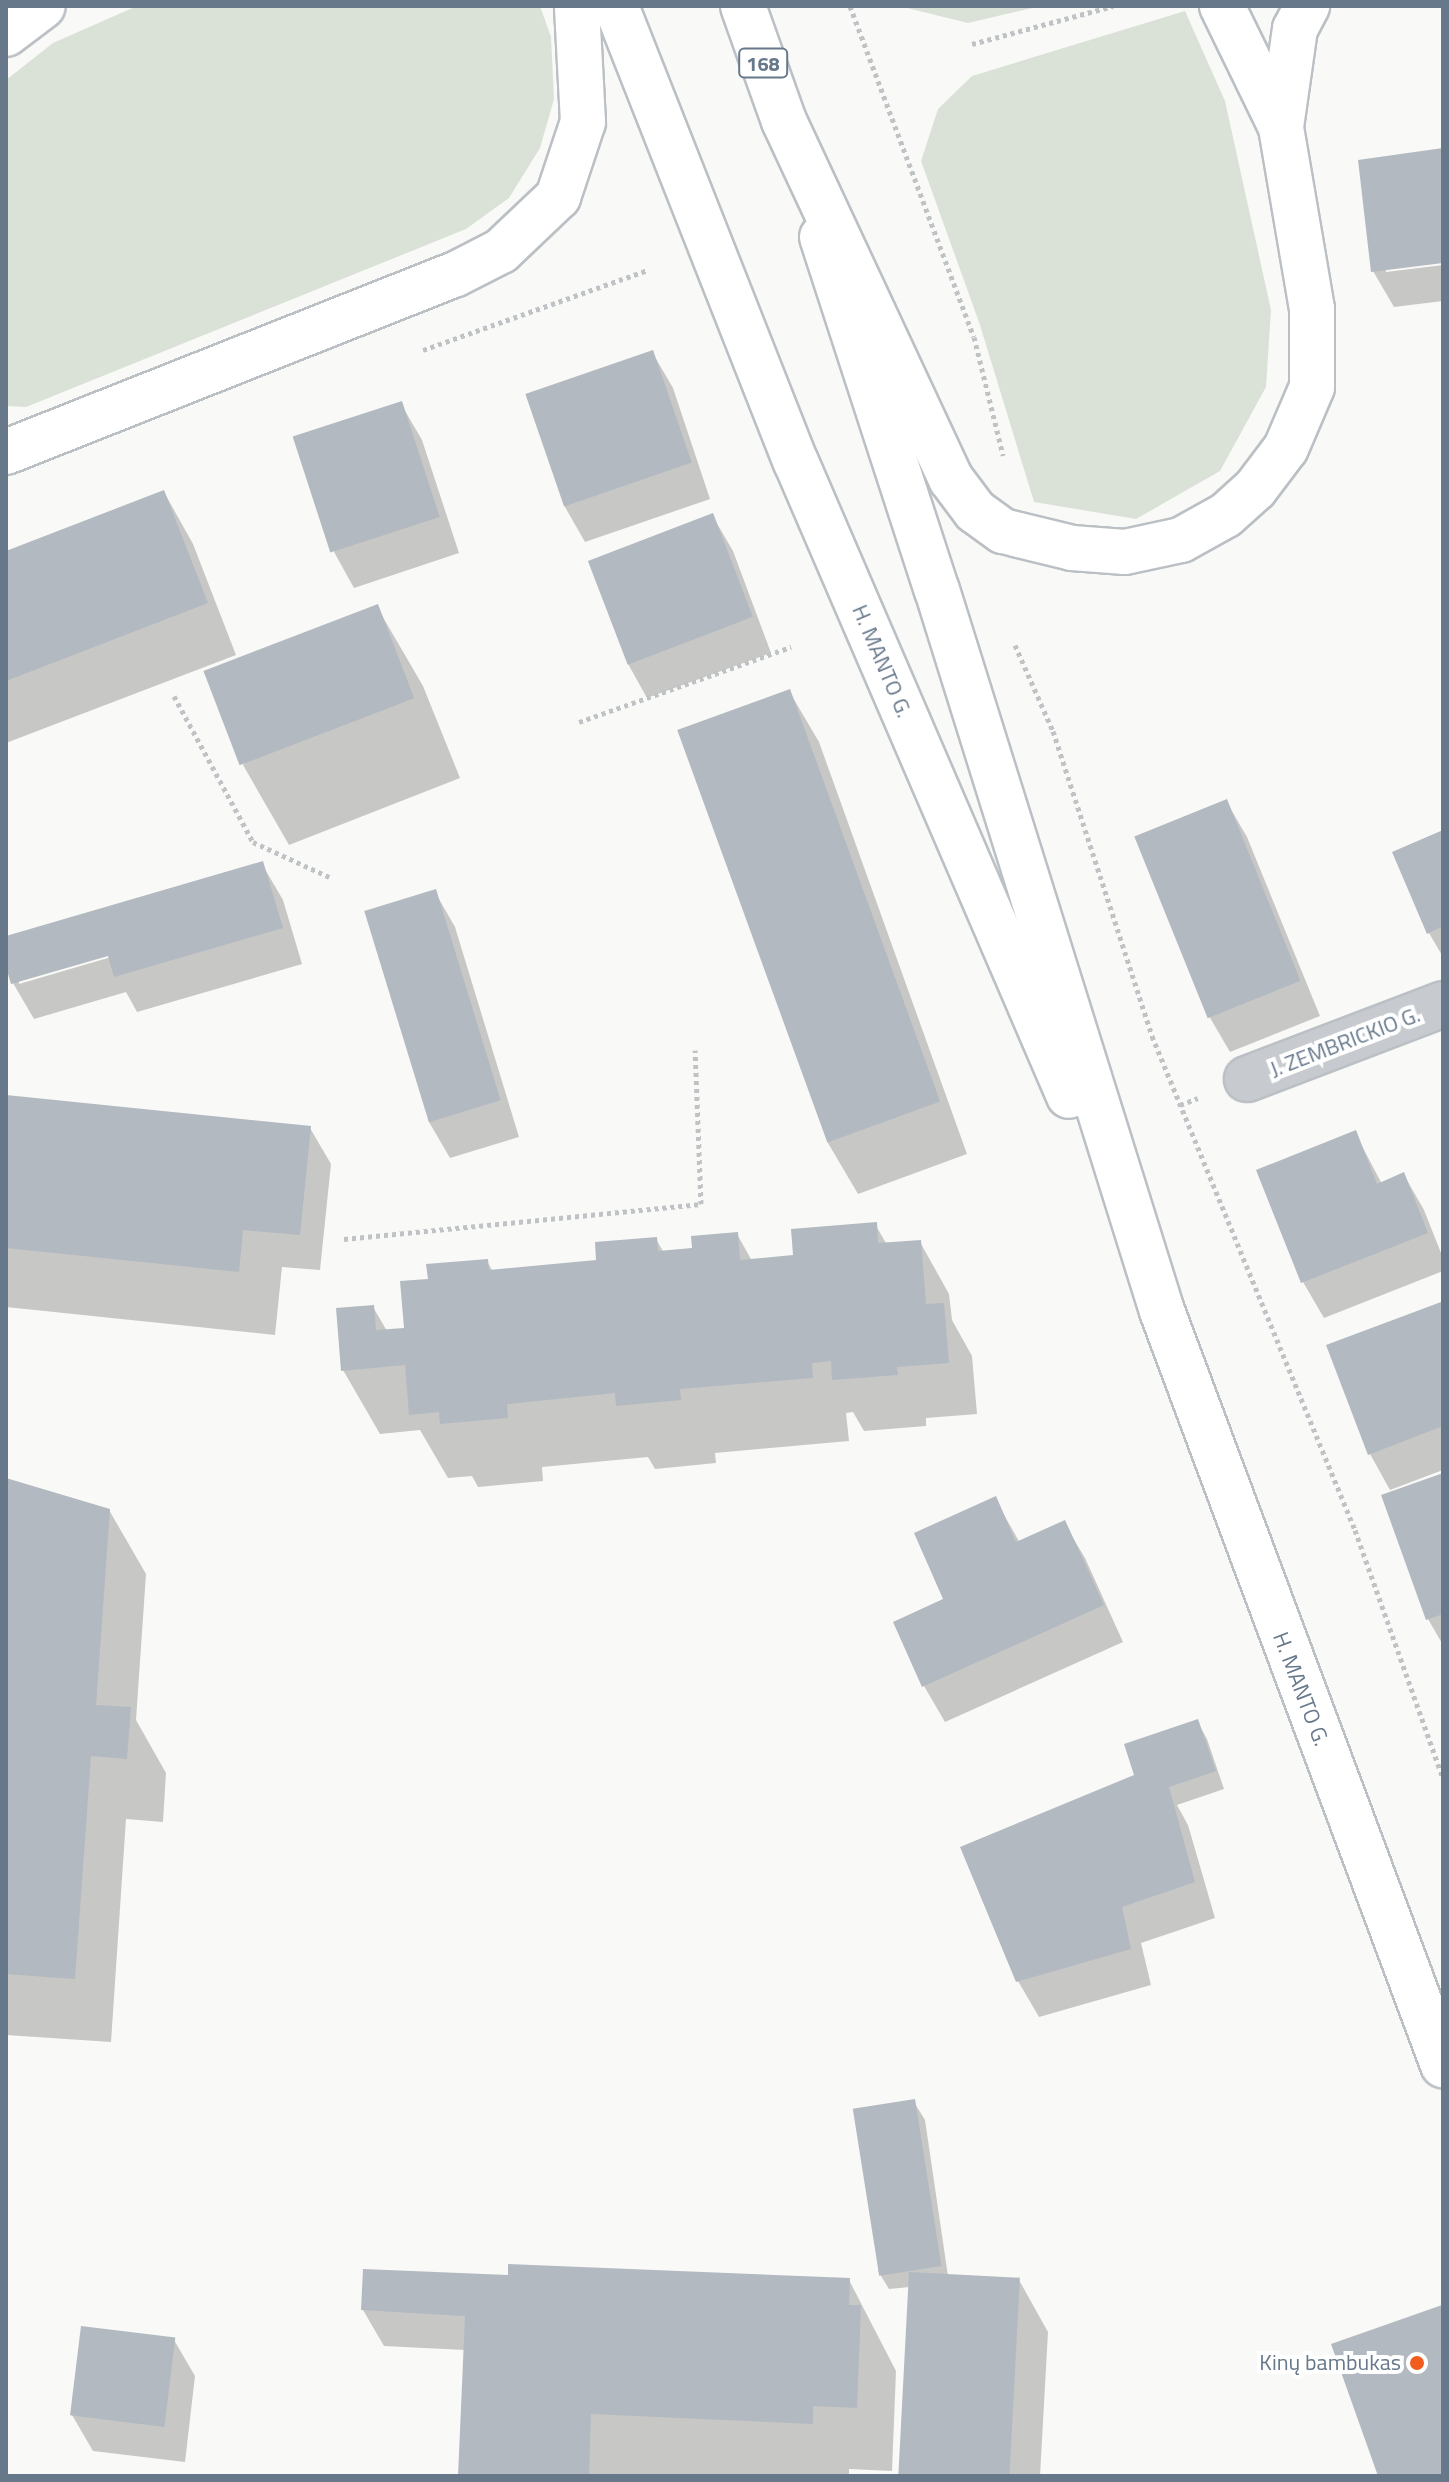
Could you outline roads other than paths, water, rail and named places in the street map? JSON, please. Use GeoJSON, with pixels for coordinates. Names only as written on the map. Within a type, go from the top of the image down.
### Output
{"type":"FeatureCollection","features":[{"type":"Feature","properties":{"kind":"main road"},"geometry":{"type":"LineString","coordinates":[[6,34],[43,6]]}},
{"type":"Feature","properties":{"kind":"main road"},"geometry":{"type":"LineString","coordinates":[[6,452],[454,275],[501,251],[558,197],[583,122],[577,6]]}},
{"type":"Feature","properties":{"kind":"main road","name":"H. MANTO G."},"geometry":{"type":"LineString","coordinates":[[616,6],[796,462],[1162,1311],[1443,2065]]}},
{"type":"Feature","properties":{"kind":"main road","name":"H. MANTO G."},"geometry":{"type":"LineString","coordinates":[[743,6],[784,121],[937,590],[1162,1311]]}},
{"type":"Feature","properties":{"kind":"main road"},"geometry":{"type":"LineString","coordinates":[[784,121],[951,479],[975,511],[1003,531],[1072,548],[1125,552],[1181,540],[1226,515],[1255,489],[1286,448],[1312,387],[1312,309],[1281,127],[1222,6]]}},
{"type":"Feature","properties":{"kind":"main road"},"geometry":{"type":"LineString","coordinates":[[1281,127],[1295,29],[1307,6]]}},
{"type":"Feature","properties":{"kind":"street","name":"J. ZEMBRICKIO G."},"geometry":{"type":"LineString","coordinates":[[1247,1079],[1443,1004]]}},
{"type":"Feature","properties":{"kind":"place","name":"Kinų bambukas"},"geometry":{"type":"Point","coordinates":[1417,2363]}}]}
